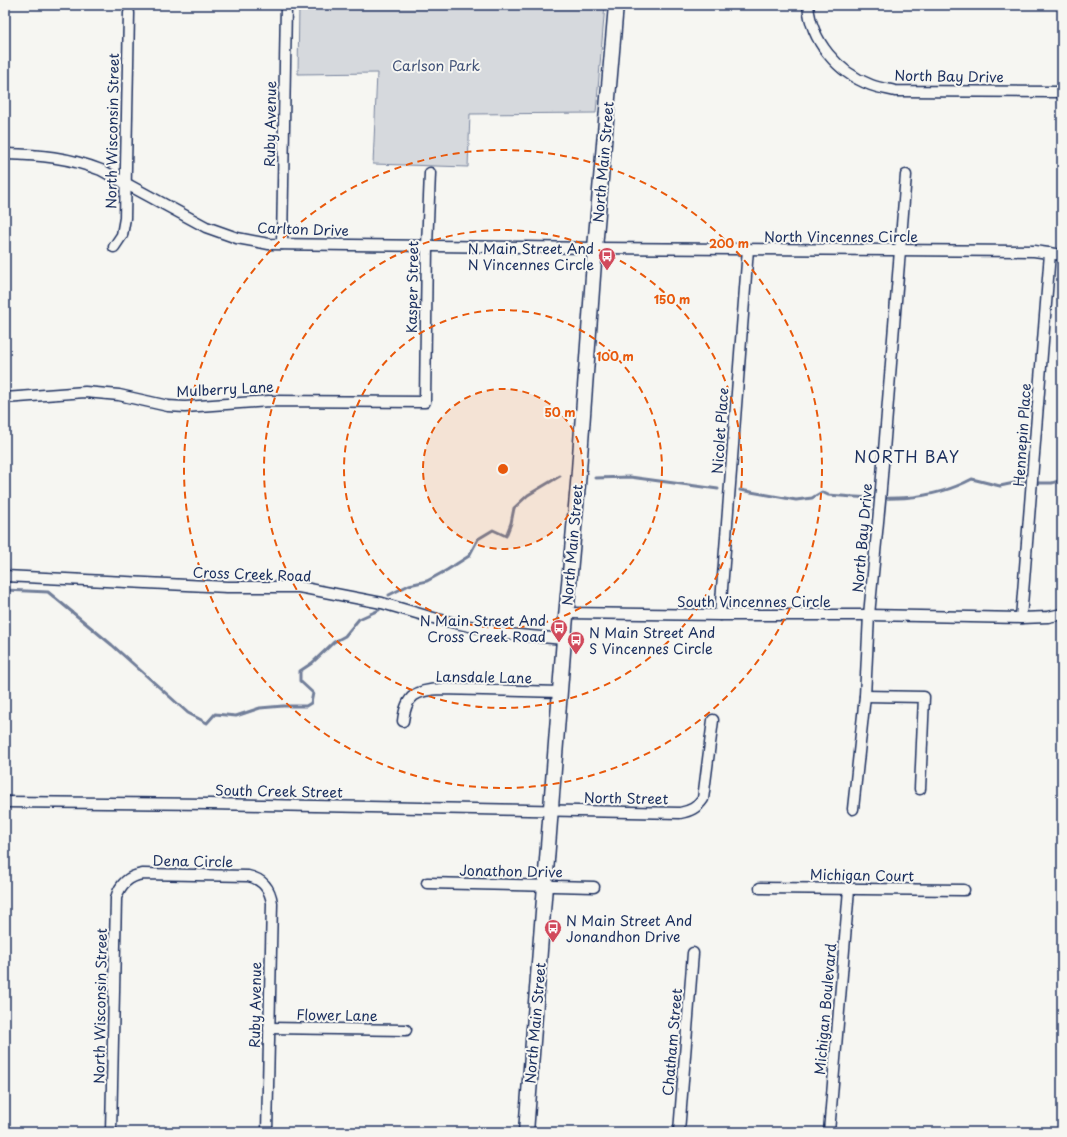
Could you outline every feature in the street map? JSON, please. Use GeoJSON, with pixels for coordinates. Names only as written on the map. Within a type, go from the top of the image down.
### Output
{"type":"FeatureCollection","features":[{"type":"Feature","properties":{"kind":"main road","name":"North Main Street"},"geometry":{"type":"LineString","coordinates":[[526,1132],[566,613],[578,484],[595,248],[616,5]]}},
{"type":"Feature","properties":{"kind":"street","name":"Ruby Avenue"},"geometry":{"type":"LineString","coordinates":[[282,244],[286,5]]}},
{"type":"Feature","properties":{"kind":"street","name":"North Bay Drive"},"geometry":{"type":"LineString","coordinates":[[808,5],[810,19],[816,34],[835,62],[848,73],[871,85],[895,91],[1062,92]]}},
{"type":"Feature","properties":{"kind":"street","name":"North Wisconsin Street"},"geometry":{"type":"LineString","coordinates":[[114,247],[122,235],[124,218],[129,13]]}},
{"type":"Feature","properties":{"kind":"street","name":"Carlton Drive"},"geometry":{"type":"LineString","coordinates":[[5,154],[40,155],[71,160],[101,170],[191,220],[221,234],[253,242],[282,244],[595,248]]}},
{"type":"Feature","properties":{"kind":"street","name":"Kasper Street"},"geometry":{"type":"LineString","coordinates":[[425,402],[427,246],[430,173]]}},
{"type":"Feature","properties":{"kind":"street","name":"North Bay Drive"},"geometry":{"type":"LineString","coordinates":[[853,808],[865,696],[869,615],[906,175]]}},
{"type":"Feature","properties":{"kind":"street","name":"North Vincennes Circle"},"geometry":{"type":"LineString","coordinates":[[595,248],[1034,251],[1062,255]]}},
{"type":"Feature","properties":{"kind":"street","name":"Nicolet Place"},"geometry":{"type":"LineString","coordinates":[[720,615],[748,249]]}},
{"type":"Feature","properties":{"kind":"street","name":"Hennepin Place"},"geometry":{"type":"LineString","coordinates":[[1021,618],[1050,253]]}},
{"type":"Feature","properties":{"kind":"street","name":"Mulberry Lane"},"geometry":{"type":"LineString","coordinates":[[5,398],[85,392],[119,395],[168,406],[185,407],[269,400],[425,402]]}},
{"type":"Feature","properties":{"kind":"street","name":"Cross Creek Road"},"geometry":{"type":"LineString","coordinates":[[5,576],[226,587],[299,588],[382,602],[437,620],[507,634],[564,639]]}},
{"type":"Feature","properties":{"kind":"street","name":"South Vincennes Circle"},"geometry":{"type":"LineString","coordinates":[[566,613],[869,615],[1021,618],[1048,617],[1062,614]]}},
{"type":"Feature","properties":{"kind":"street","name":"Lansdale Lane"},"geometry":{"type":"LineString","coordinates":[[403,721],[404,709],[410,699],[417,693],[429,689],[441,688],[560,692]]}},
{"type":"Feature","properties":{"kind":"street"},"geometry":{"type":"LineString","coordinates":[[865,696],[924,697],[920,789]]}},
{"type":"Feature","properties":{"kind":"street","name":"North Street"},"geometry":{"type":"LineString","coordinates":[[552,810],[680,813],[689,811],[698,806],[704,795],[713,720]]}},
{"type":"Feature","properties":{"kind":"street","name":"South Creek Street"},"geometry":{"type":"LineString","coordinates":[[5,802],[552,810]]}},
{"type":"Feature","properties":{"kind":"street","name":"Dena Circle"},"geometry":{"type":"LineString","coordinates":[[124,883],[136,875],[143,874],[248,876],[254,877],[262,882]]}},
{"type":"Feature","properties":{"kind":"street","name":"Ruby Avenue"},"geometry":{"type":"LineString","coordinates":[[262,882],[268,889],[272,903],[267,1132]]}},
{"type":"Feature","properties":{"kind":"street","name":"Jonathon Drive"},"geometry":{"type":"LineString","coordinates":[[427,882],[594,887]]}},
{"type":"Feature","properties":{"kind":"street","name":"North Wisconsin Street"},"geometry":{"type":"LineString","coordinates":[[111,1132],[116,898],[118,891],[124,883]]}},
{"type":"Feature","properties":{"kind":"street","name":"Michigan Court"},"geometry":{"type":"LineString","coordinates":[[760,888],[964,890]]}},
{"type":"Feature","properties":{"kind":"street","name":"Michigan Boulevard"},"geometry":{"type":"LineString","coordinates":[[829,1132],[849,889]]}},
{"type":"Feature","properties":{"kind":"street","name":"Chatham Street"},"geometry":{"type":"LineString","coordinates":[[678,1132],[693,954]]}},
{"type":"Feature","properties":{"kind":"street","name":"Flower Lane"},"geometry":{"type":"LineString","coordinates":[[269,1028],[406,1030]]}},
{"type":"Feature","properties":{"kind":"green space","name":"Carlson Park"},"geometry":{"type":"Polygon","coordinates":[[[299,5],[605,5],[596,113],[470,114],[468,167],[373,164],[377,73],[298,74],[299,5]]]}},
{"type":"Feature","properties":{"kind":"waterway"},"geometry":{"type":"LineString","coordinates":[[389,595],[409,585],[427,581],[447,570],[469,556],[478,539],[493,530],[506,536],[511,523],[514,508],[528,495],[560,476]]}},
{"type":"Feature","properties":{"kind":"waterway"},"geometry":{"type":"LineString","coordinates":[[595,478],[630,477],[718,489]]}},
{"type":"Feature","properties":{"kind":"waterway"},"geometry":{"type":"LineString","coordinates":[[740,490],[796,500],[812,498],[822,492],[828,495],[865,498],[902,498],[937,493],[972,479],[1000,486],[1019,482],[1052,483],[1062,480]]}},
{"type":"Feature","properties":{"kind":"waterway"},"geometry":{"type":"LineString","coordinates":[[5,590],[48,592],[112,645],[188,713],[207,723],[215,714],[236,716],[260,708],[306,706],[311,703],[313,693],[300,681],[300,671],[312,663],[334,642],[345,636],[359,619],[379,610]]}},
{"type":"Feature","properties":{"kind":"place","name":"N Main Street And N Vincennes Circle"},"geometry":{"type":"Point","coordinates":[607,271]}},
{"type":"Feature","properties":{"kind":"place","name":"N Main Street And Cross Creek Road"},"geometry":{"type":"Point","coordinates":[559,643]}},
{"type":"Feature","properties":{"kind":"place","name":"N Main Street And S Vincennes Circle"},"geometry":{"type":"Point","coordinates":[576,655]}},
{"type":"Feature","properties":{"kind":"place","name":"N Main Street And Jonandhon Drive"},"geometry":{"type":"Point","coordinates":[553,943]}},
{"type":"Feature","properties":{"kind":"district","name":"NORTH BAY"},"geometry":{"type":"Point","coordinates":[907,456]}}]}
